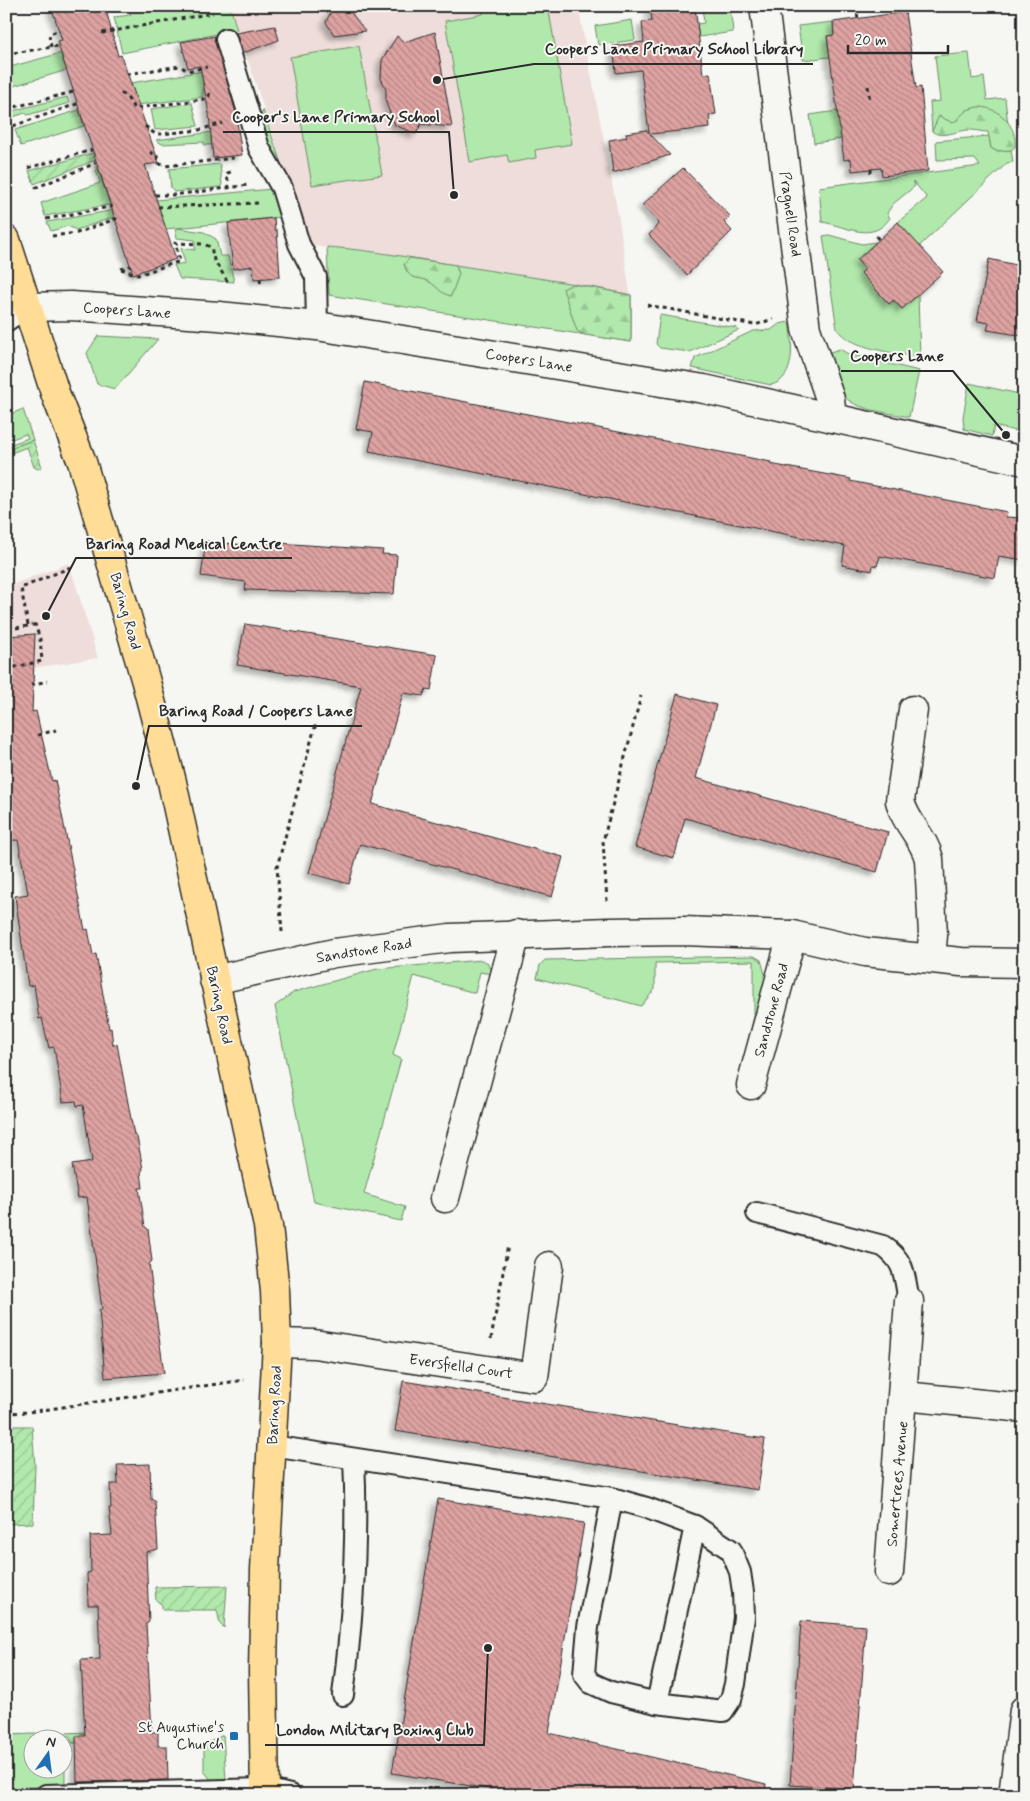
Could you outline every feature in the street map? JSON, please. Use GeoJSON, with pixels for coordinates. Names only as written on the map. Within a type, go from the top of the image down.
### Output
{"type":"FeatureCollection","features":[{"type":"Feature","properties":{"kind":"main road","name":"Baring Road"},"geometry":{"type":"LineString","coordinates":[[6,240],[17,314],[55,393],[82,462],[139,654],[174,792],[214,980],[255,1157],[268,1226],[275,1292],[276,1343],[264,1580],[263,1679],[273,1793]]}},
{"type":"Feature","properties":{"kind":"street","name":"Pragnell Road"},"geometry":{"type":"LineString","coordinates":[[764,6],[808,337],[830,399],[832,418]]}},
{"type":"Feature","properties":{"kind":"street","name":"Coopers Lane"},"geometry":{"type":"LineString","coordinates":[[17,314],[72,306],[219,316],[317,326],[704,389],[1024,461]]}},
{"type":"Feature","properties":{"kind":"street"},"geometry":{"type":"LineString","coordinates":[[914,710],[900,801],[903,814],[927,851],[929,859],[933,935],[931,958]]}},
{"type":"Feature","properties":{"kind":"street","name":"Sandstone Road"},"geometry":{"type":"LineString","coordinates":[[214,980],[334,953],[450,938],[516,934],[682,930],[792,935],[865,952],[961,962],[1024,963]]}},
{"type":"Feature","properties":{"kind":"street"},"geometry":{"type":"LineString","coordinates":[[445,1198],[516,934]]}},
{"type":"Feature","properties":{"kind":"street","name":"Sandstone Road"},"geometry":{"type":"LineString","coordinates":[[751,1085],[792,935]]}},
{"type":"Feature","properties":{"kind":"street","name":"Eversfielld Court"},"geometry":{"type":"LineString","coordinates":[[276,1343],[314,1344],[534,1377],[549,1266]]}},
{"type":"Feature","properties":{"kind":"street","name":"Somertrees Avenue"},"geometry":{"type":"LineString","coordinates":[[890,1572],[904,1396],[909,1301]]}},
{"type":"Feature","properties":{"kind":"street"},"geometry":{"type":"LineString","coordinates":[[904,1396],[1024,1408]]}},
{"type":"Feature","properties":{"kind":"street"},"geometry":{"type":"LineString","coordinates":[[1012,1795],[1024,1710]]}},
{"type":"Feature","properties":{"kind":"lane"},"geometry":{"type":"LineString","coordinates":[[226,39],[259,148],[282,188],[299,244],[316,277]]}},
{"type":"Feature","properties":{"kind":"lane"},"geometry":{"type":"LineString","coordinates":[[317,326],[316,277],[318,248]]}},
{"type":"Feature","properties":{"kind":"lane"},"geometry":{"type":"LineString","coordinates":[[757,1213],[883,1246],[896,1255],[903,1267],[909,1301]]}},
{"type":"Feature","properties":{"kind":"lane"},"geometry":{"type":"LineString","coordinates":[[272,1446],[612,1498],[655,1510],[695,1526],[731,1550],[740,1572],[744,1617],[735,1684],[731,1699],[723,1711],[657,1703],[612,1692],[591,1683],[584,1674],[588,1627],[612,1498]]}},
{"type":"Feature","properties":{"kind":"lane"},"geometry":{"type":"LineString","coordinates":[[343,1695],[355,1575],[356,1507],[354,1459]]}},
{"type":"Feature","properties":{"kind":"lane"},"geometry":{"type":"LineString","coordinates":[[657,1703],[695,1526]]}},
{"type":"Feature","properties":{"kind":"lane"},"geometry":{"type":"LineString","coordinates":[[46,1795],[273,1793]]}},
{"type":"Feature","properties":{"kind":"path"},"geometry":{"type":"LineString","coordinates":[[856,6],[858,19]]}},
{"type":"Feature","properties":{"kind":"path"},"geometry":{"type":"LineString","coordinates":[[102,33],[213,13],[220,14]]}},
{"type":"Feature","properties":{"kind":"path"},"geometry":{"type":"LineString","coordinates":[[51,47],[49,35],[58,30]]}},
{"type":"Feature","properties":{"kind":"path"},"geometry":{"type":"LineString","coordinates":[[6,54],[58,46]]}},
{"type":"Feature","properties":{"kind":"path"},"geometry":{"type":"LineString","coordinates":[[127,74],[139,74],[180,66],[188,71],[211,67]]}},
{"type":"Feature","properties":{"kind":"path"},"geometry":{"type":"LineString","coordinates":[[121,93],[127,97],[133,107],[137,108],[206,99],[209,96],[210,86],[213,82]]}},
{"type":"Feature","properties":{"kind":"path"},"geometry":{"type":"LineString","coordinates":[[868,86],[870,102]]}},
{"type":"Feature","properties":{"kind":"path"},"geometry":{"type":"LineString","coordinates":[[7,109],[73,92]]}},
{"type":"Feature","properties":{"kind":"path"},"geometry":{"type":"LineString","coordinates":[[13,126],[77,104]]}},
{"type":"Feature","properties":{"kind":"path"},"geometry":{"type":"LineString","coordinates":[[145,126],[155,134],[160,134],[199,130],[212,124],[227,122]]}},
{"type":"Feature","properties":{"kind":"path"},"geometry":{"type":"LineString","coordinates":[[28,168],[92,150]]}},
{"type":"Feature","properties":{"kind":"path"},"geometry":{"type":"LineString","coordinates":[[150,152],[157,156],[158,163],[165,166],[240,158]]}},
{"type":"Feature","properties":{"kind":"path"},"geometry":{"type":"LineString","coordinates":[[35,188],[96,163]]}},
{"type":"Feature","properties":{"kind":"path"},"geometry":{"type":"LineString","coordinates":[[871,169],[871,174]]}},
{"type":"Feature","properties":{"kind":"path"},"geometry":{"type":"LineString","coordinates":[[229,189],[226,176],[229,172],[234,171]]}},
{"type":"Feature","properties":{"kind":"path"},"geometry":{"type":"LineString","coordinates":[[155,195],[229,189],[250,185]]}},
{"type":"Feature","properties":{"kind":"path"},"geometry":{"type":"LineString","coordinates":[[158,207],[267,203]]}},
{"type":"Feature","properties":{"kind":"path"},"geometry":{"type":"LineString","coordinates":[[46,220],[114,206]]}},
{"type":"Feature","properties":{"kind":"path"},"geometry":{"type":"LineString","coordinates":[[52,236],[77,233],[118,218]]}},
{"type":"Feature","properties":{"kind":"path"},"geometry":{"type":"LineString","coordinates":[[876,236],[879,240]]}},
{"type":"Feature","properties":{"kind":"path"},"geometry":{"type":"LineString","coordinates":[[131,266],[121,269],[138,274],[180,261],[174,243],[203,244],[211,247],[214,260],[228,282]]}},
{"type":"Feature","properties":{"kind":"path"},"geometry":{"type":"LineString","coordinates":[[260,278],[261,286]]}},
{"type":"Feature","properties":{"kind":"path"},"geometry":{"type":"LineString","coordinates":[[647,305],[755,325],[764,324],[777,317]]}},
{"type":"Feature","properties":{"kind":"path"},"geometry":{"type":"LineString","coordinates":[[28,626],[21,588],[70,568]]}},
{"type":"Feature","properties":{"kind":"path"},"geometry":{"type":"LineString","coordinates":[[6,669],[42,661],[37,624],[16,628]]}},
{"type":"Feature","properties":{"kind":"path"},"geometry":{"type":"LineString","coordinates":[[32,685],[47,681]]}},
{"type":"Feature","properties":{"kind":"path"},"geometry":{"type":"LineString","coordinates":[[609,932],[603,841],[641,696]]}},
{"type":"Feature","properties":{"kind":"path"},"geometry":{"type":"LineString","coordinates":[[282,933],[277,867],[316,723]]}},
{"type":"Feature","properties":{"kind":"path"},"geometry":{"type":"LineString","coordinates":[[38,735],[56,730]]}},
{"type":"Feature","properties":{"kind":"path"},"geometry":{"type":"LineString","coordinates":[[490,1345],[508,1245]]}},
{"type":"Feature","properties":{"kind":"path"},"geometry":{"type":"LineString","coordinates":[[7,1413],[29,1412],[240,1380],[274,1381]]}},
{"type":"Feature","properties":{"kind":"shaded area"},"geometry":{"type":"Polygon","coordinates":[[[230,6],[578,6],[619,220],[632,307],[631,342],[329,295],[327,248],[309,245],[230,6]]]}},
{"type":"Feature","properties":{"kind":"shaded area"},"geometry":{"type":"Polygon","coordinates":[[[69,563],[98,658],[6,672],[6,587],[69,563]]]}},
{"type":"Feature","properties":{"kind":"green space"},"geometry":{"type":"Polygon","coordinates":[[[129,6],[160,6],[162,11],[191,6],[230,6],[237,30],[122,53],[114,17],[131,15],[129,6]]]}},
{"type":"Feature","properties":{"kind":"green space"},"geometry":{"type":"Polygon","coordinates":[[[481,6],[509,6],[510,9],[548,6],[572,144],[535,150],[536,158],[509,163],[507,155],[470,162],[445,21],[483,14],[481,6]]]}},
{"type":"Feature","properties":{"kind":"green space"},"geometry":{"type":"Polygon","coordinates":[[[702,6],[730,6],[733,32],[699,37],[697,24],[704,23],[702,6]]]}},
{"type":"Feature","properties":{"kind":"green space"},"geometry":{"type":"Polygon","coordinates":[[[632,20],[635,40],[598,45],[595,26],[632,20]]]}},
{"type":"Feature","properties":{"kind":"green space"},"geometry":{"type":"Polygon","coordinates":[[[833,22],[834,35],[827,36],[830,57],[803,60],[798,26],[833,22]]]}},
{"type":"Feature","properties":{"kind":"green space"},"geometry":{"type":"Polygon","coordinates":[[[359,46],[382,175],[312,185],[290,57],[359,46]]]}},
{"type":"Feature","properties":{"kind":"green space"},"geometry":{"type":"Polygon","coordinates":[[[65,52],[61,55],[65,66],[71,69],[6,88],[6,68],[65,52]]]}},
{"type":"Feature","properties":{"kind":"green space"},"geometry":{"type":"Polygon","coordinates":[[[969,53],[972,79],[984,77],[987,100],[1005,98],[1008,125],[932,131],[930,102],[940,101],[935,56],[969,53]]]}},
{"type":"Feature","properties":{"kind":"green space"},"geometry":{"type":"Polygon","coordinates":[[[203,71],[203,97],[137,105],[131,83],[203,71]]]}},
{"type":"Feature","properties":{"kind":"green space"},"geometry":{"type":"Polygon","coordinates":[[[67,97],[69,103],[28,115],[25,113],[10,118],[8,112],[67,97]]]}},
{"type":"Feature","properties":{"kind":"green space"},"geometry":{"type":"Polygon","coordinates":[[[192,103],[198,126],[155,130],[151,109],[192,103]]]}},
{"type":"Feature","properties":{"kind":"green space"},"geometry":{"type":"Polygon","coordinates":[[[977,107],[992,110],[1005,119],[1013,132],[1015,147],[1011,150],[996,151],[991,148],[988,132],[967,130],[951,134],[936,134],[932,131],[939,116],[953,123],[967,110],[977,107]]]}},
{"type":"Feature","properties":{"kind":"green space"},"geometry":{"type":"Polygon","coordinates":[[[79,110],[84,126],[21,146],[15,130],[79,110]]]}},
{"type":"Feature","properties":{"kind":"green space"},"geometry":{"type":"Polygon","coordinates":[[[263,110],[286,178],[280,173],[258,124],[263,110]]]}},
{"type":"Feature","properties":{"kind":"green space"},"geometry":{"type":"Polygon","coordinates":[[[843,110],[842,139],[814,143],[810,115],[843,110]]]}},
{"type":"Feature","properties":{"kind":"green space"},"geometry":{"type":"Polygon","coordinates":[[[220,131],[221,135],[211,137],[212,145],[204,145],[204,142],[162,144],[156,140],[220,131]]]}},
{"type":"Feature","properties":{"kind":"green space"},"geometry":{"type":"Polygon","coordinates":[[[989,136],[991,148],[996,151],[1011,150],[1013,162],[1007,163],[911,254],[898,222],[927,198],[913,181],[915,186],[893,204],[887,213],[890,218],[883,226],[875,230],[859,231],[822,222],[819,187],[980,166],[975,159],[937,160],[936,141],[989,136]]]}},
{"type":"Feature","properties":{"kind":"green space"},"geometry":{"type":"Polygon","coordinates":[[[93,153],[96,160],[34,184],[29,171],[93,153]]]}},
{"type":"Feature","properties":{"kind":"green space"},"geometry":{"type":"Polygon","coordinates":[[[220,164],[222,185],[220,187],[174,192],[171,188],[169,169],[220,164]]]}},
{"type":"Feature","properties":{"kind":"green space"},"geometry":{"type":"Polygon","coordinates":[[[97,166],[109,202],[114,204],[45,216],[41,203],[100,183],[95,167],[97,166]]]}},
{"type":"Feature","properties":{"kind":"green space"},"geometry":{"type":"Polygon","coordinates":[[[272,189],[282,217],[177,228],[204,232],[216,239],[220,256],[228,256],[234,282],[180,279],[174,265],[185,263],[181,248],[195,250],[195,240],[177,238],[175,228],[165,229],[156,200],[272,189]]]}},
{"type":"Feature","properties":{"kind":"green space"},"geometry":{"type":"Polygon","coordinates":[[[115,210],[117,216],[76,230],[68,226],[51,231],[47,222],[115,210]]]}},
{"type":"Feature","properties":{"kind":"green space"},"geometry":{"type":"Polygon","coordinates":[[[829,235],[862,244],[876,242],[857,260],[865,269],[861,273],[902,309],[918,295],[920,358],[863,346],[843,336],[837,329],[823,236],[829,235]]]}},
{"type":"Feature","properties":{"kind":"green space"},"geometry":{"type":"Polygon","coordinates":[[[327,247],[398,255],[570,283],[631,295],[631,342],[329,295],[327,247]]]}},
{"type":"Feature","properties":{"kind":"green space"},"geometry":{"type":"Polygon","coordinates":[[[410,258],[456,265],[459,274],[451,296],[426,280],[415,278],[409,274],[404,264],[410,258]]]}},
{"type":"Feature","properties":{"kind":"green space"},"geometry":{"type":"Polygon","coordinates":[[[573,284],[631,295],[631,342],[585,335],[577,331],[563,289],[573,284]]]}},
{"type":"Feature","properties":{"kind":"green space"},"geometry":{"type":"Polygon","coordinates":[[[660,315],[737,328],[739,330],[690,352],[660,348],[656,344],[660,315]]]}},
{"type":"Feature","properties":{"kind":"green space"},"geometry":{"type":"Polygon","coordinates":[[[789,322],[791,359],[789,368],[779,381],[771,385],[692,368],[695,358],[753,331],[771,330],[779,324],[789,322]]]}},
{"type":"Feature","properties":{"kind":"green space"},"geometry":{"type":"Polygon","coordinates":[[[98,336],[158,339],[115,389],[97,384],[87,353],[98,336]]]}},
{"type":"Feature","properties":{"kind":"green space"},"geometry":{"type":"Polygon","coordinates":[[[840,349],[848,354],[919,371],[909,417],[860,406],[844,396],[837,385],[828,356],[830,352],[840,349]]]}},
{"type":"Feature","properties":{"kind":"green space"},"geometry":{"type":"Polygon","coordinates":[[[969,383],[1024,395],[1024,413],[1020,432],[994,426],[992,436],[964,429],[963,417],[969,383]]]}},
{"type":"Feature","properties":{"kind":"green space"},"geometry":{"type":"Polygon","coordinates":[[[23,409],[33,440],[6,450],[6,446],[28,438],[26,434],[6,441],[6,416],[23,409]]]}},
{"type":"Feature","properties":{"kind":"green space"},"geometry":{"type":"Polygon","coordinates":[[[33,440],[42,467],[38,469],[34,467],[27,447],[6,455],[6,450],[33,440]]]}},
{"type":"Feature","properties":{"kind":"green space"},"geometry":{"type":"Polygon","coordinates":[[[754,956],[761,960],[765,974],[769,975],[745,1081],[738,1080],[754,1017],[754,961],[655,963],[655,989],[641,1006],[537,978],[540,965],[545,960],[754,956]]]}},
{"type":"Feature","properties":{"kind":"green space"},"geometry":{"type":"Polygon","coordinates":[[[482,960],[488,963],[491,974],[480,972],[475,993],[414,976],[393,1055],[401,1059],[364,1194],[405,1207],[401,1221],[314,1202],[275,1006],[294,992],[377,969],[482,960]]]}},
{"type":"Feature","properties":{"kind":"green space"},"geometry":{"type":"Polygon","coordinates":[[[6,1426],[32,1426],[35,1466],[33,1523],[6,1524],[6,1426]]]}},
{"type":"Feature","properties":{"kind":"green space"},"geometry":{"type":"Polygon","coordinates":[[[227,1586],[224,1628],[220,1624],[217,1610],[162,1610],[162,1605],[156,1600],[155,1587],[227,1586]]]}},
{"type":"Feature","properties":{"kind":"green space"},"geometry":{"type":"Polygon","coordinates":[[[91,1732],[91,1734],[81,1734],[76,1743],[72,1743],[72,1733],[91,1732]]]}},
{"type":"Feature","properties":{"kind":"green space"},"geometry":{"type":"Polygon","coordinates":[[[22,1734],[22,1778],[65,1778],[65,1786],[6,1788],[6,1735],[22,1734]]]}},
{"type":"Feature","properties":{"kind":"green space"},"geometry":{"type":"Polygon","coordinates":[[[223,1735],[226,1780],[212,1781],[204,1771],[204,1748],[193,1749],[193,1746],[204,1745],[223,1735]]]}},
{"type":"Feature","properties":{"kind":"building"},"geometry":{"type":"Polygon","coordinates":[[[51,6],[105,6],[118,56],[121,55],[159,163],[145,165],[176,259],[133,274],[57,41],[62,40],[51,6]]]}},
{"type":"Feature","properties":{"kind":"building"},"geometry":{"type":"Polygon","coordinates":[[[650,6],[695,6],[703,74],[710,73],[716,114],[709,115],[710,128],[650,134],[670,155],[613,173],[609,140],[627,137],[626,133],[646,130],[649,133],[641,70],[616,73],[613,46],[644,42],[642,22],[652,21],[650,6]]]}},
{"type":"Feature","properties":{"kind":"building"},"geometry":{"type":"Polygon","coordinates":[[[347,7],[365,31],[334,35],[326,22],[332,9],[347,7]]]}},
{"type":"Feature","properties":{"kind":"building"},"geometry":{"type":"Polygon","coordinates":[[[905,12],[916,88],[921,87],[928,171],[882,176],[881,168],[852,171],[851,159],[844,160],[827,36],[834,35],[833,22],[905,12]]]}},
{"type":"Feature","properties":{"kind":"building"},"geometry":{"type":"Polygon","coordinates":[[[275,26],[279,40],[243,53],[236,33],[275,26]]]}},
{"type":"Feature","properties":{"kind":"building"},"geometry":{"type":"Polygon","coordinates":[[[435,32],[452,127],[421,124],[416,134],[395,125],[386,103],[386,90],[381,78],[382,60],[397,36],[404,42],[435,32]]]}},
{"type":"Feature","properties":{"kind":"building"},"geometry":{"type":"Polygon","coordinates":[[[215,36],[235,109],[242,155],[213,158],[209,114],[200,66],[188,68],[181,42],[215,36]]]}},
{"type":"Feature","properties":{"kind":"building"},"geometry":{"type":"Polygon","coordinates":[[[683,168],[730,216],[724,222],[732,231],[687,275],[649,235],[659,223],[642,205],[683,168]]]}},
{"type":"Feature","properties":{"kind":"building"},"geometry":{"type":"Polygon","coordinates":[[[274,218],[275,230],[277,230],[280,277],[254,279],[253,266],[233,269],[228,223],[274,218]]]}},
{"type":"Feature","properties":{"kind":"building"},"geometry":{"type":"Polygon","coordinates":[[[898,222],[943,272],[902,309],[894,300],[889,304],[861,273],[865,269],[857,260],[898,222]]]}},
{"type":"Feature","properties":{"kind":"building"},"geometry":{"type":"Polygon","coordinates":[[[989,259],[1021,266],[1018,284],[1024,285],[1024,336],[987,330],[989,323],[977,321],[989,259]]]}},
{"type":"Feature","properties":{"kind":"building"},"geometry":{"type":"Polygon","coordinates":[[[365,382],[771,462],[770,464],[1007,512],[1006,517],[1024,518],[1024,560],[999,556],[995,578],[880,556],[877,566],[873,565],[872,571],[842,565],[845,546],[369,451],[373,432],[356,429],[365,382]]]}},
{"type":"Feature","properties":{"kind":"building"},"geometry":{"type":"Polygon","coordinates":[[[206,541],[263,547],[263,542],[383,550],[382,554],[397,555],[394,594],[245,590],[246,582],[201,576],[206,541]]]}},
{"type":"Feature","properties":{"kind":"building"},"geometry":{"type":"Polygon","coordinates":[[[245,624],[437,655],[431,690],[426,689],[423,696],[403,693],[372,804],[563,857],[552,897],[360,844],[349,884],[309,873],[361,686],[237,665],[245,624]]]}},
{"type":"Feature","properties":{"kind":"building"},"geometry":{"type":"Polygon","coordinates":[[[35,634],[32,712],[36,711],[52,781],[55,780],[85,930],[88,929],[93,955],[96,954],[109,1029],[111,1028],[113,1045],[117,1044],[134,1135],[137,1137],[143,1169],[141,1172],[143,1188],[139,1188],[145,1227],[148,1229],[152,1261],[149,1264],[164,1373],[105,1378],[99,1310],[102,1309],[87,1197],[78,1198],[72,1165],[92,1162],[83,1105],[77,1106],[76,1101],[63,1102],[54,1047],[49,1048],[42,1018],[39,1019],[34,985],[28,986],[15,896],[28,894],[18,840],[6,841],[6,636],[35,634]]]}},
{"type":"Feature","properties":{"kind":"building"},"geometry":{"type":"Polygon","coordinates":[[[677,694],[716,705],[696,778],[888,832],[877,872],[685,818],[674,858],[635,847],[677,694]]]}},
{"type":"Feature","properties":{"kind":"building"},"geometry":{"type":"Polygon","coordinates":[[[403,1381],[765,1439],[758,1490],[395,1431],[403,1381]]]}},
{"type":"Feature","properties":{"kind":"building"},"geometry":{"type":"Polygon","coordinates":[[[150,1464],[151,1499],[155,1501],[158,1549],[146,1552],[149,1622],[146,1624],[152,1732],[158,1732],[158,1746],[167,1746],[168,1780],[77,1782],[76,1736],[85,1736],[81,1660],[100,1659],[98,1605],[88,1605],[87,1573],[91,1572],[90,1536],[112,1535],[109,1508],[111,1508],[110,1484],[118,1484],[117,1465],[150,1464]]]}},
{"type":"Feature","properties":{"kind":"building"},"geometry":{"type":"Polygon","coordinates":[[[438,1499],[584,1523],[549,1733],[766,1784],[765,1795],[525,1795],[392,1773],[438,1499]]]}},
{"type":"Feature","properties":{"kind":"building"},"geometry":{"type":"Polygon","coordinates":[[[801,1621],[866,1626],[854,1789],[790,1785],[801,1621]]]}},
{"type":"Feature","properties":{"kind":"place","name":"Coopers Lane Primary School Library"},"geometry":{"type":"Point","coordinates":[437,80]}},
{"type":"Feature","properties":{"kind":"place","name":"Cooper's Lane Primary School"},"geometry":{"type":"Point","coordinates":[454,195]}},
{"type":"Feature","properties":{"kind":"place","name":"Coopers Lane"},"geometry":{"type":"Point","coordinates":[1006,435]}},
{"type":"Feature","properties":{"kind":"place","name":"Baring Road Medical Centre"},"geometry":{"type":"Point","coordinates":[46,616]}},
{"type":"Feature","properties":{"kind":"place","name":"Baring Road / Coopers Lane"},"geometry":{"type":"Point","coordinates":[136,786]}},
{"type":"Feature","properties":{"kind":"place","name":"London Military Boxing Club"},"geometry":{"type":"Point","coordinates":[488,1648]}},
{"type":"Feature","properties":{"kind":"place","name":"St Augustine's Church"},"geometry":{"type":"Point","coordinates":[234,1736]}}]}
